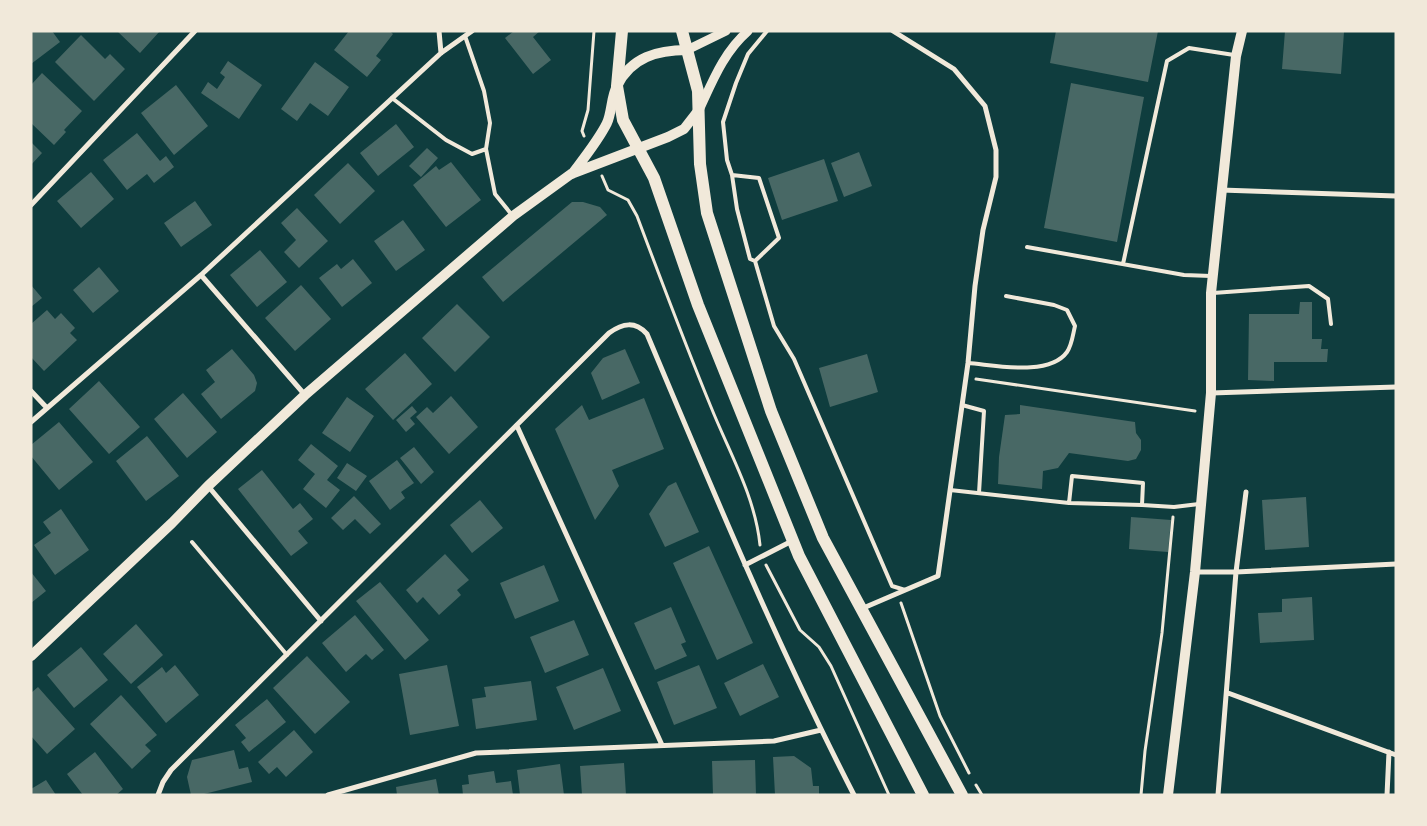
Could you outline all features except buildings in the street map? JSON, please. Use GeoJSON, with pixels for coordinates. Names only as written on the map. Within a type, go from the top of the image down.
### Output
{"type":"FeatureCollection","features":[{"type":"Feature","properties":{"kind":"highway"},"geometry":{"type":"LineString","coordinates":[[622,31],[617,86],[623,120],[654,178],[698,305],[792,541],[923,795]]}},
{"type":"Feature","properties":{"kind":"highway"},"geometry":{"type":"LineString","coordinates":[[682,31],[698,91],[700,164],[707,213],[772,411],[823,538],[962,795]]}},
{"type":"Feature","properties":{"kind":"main road"},"geometry":{"type":"LineString","coordinates":[[1168,795],[1202,503],[1211,393],[1211,293],[1236,56],[1242,31]]}},
{"type":"Feature","properties":{"kind":"main road"},"geometry":{"type":"LineString","coordinates":[[571,174],[607,122],[617,86],[632,66],[646,56],[667,50],[688,50]]}},
{"type":"Feature","properties":{"kind":"main road"},"geometry":{"type":"LineString","coordinates":[[31,656],[305,395],[513,216],[571,174],[684,129],[698,112]]}},
{"type":"Feature","properties":{"kind":"street"},"geometry":{"type":"LineString","coordinates":[[31,205],[195,31]]}},
{"type":"Feature","properties":{"kind":"street"},"geometry":{"type":"LineString","coordinates":[[439,31],[441,53]]}},
{"type":"Feature","properties":{"kind":"street"},"geometry":{"type":"LineString","coordinates":[[31,422],[201,275],[441,53],[472,31]]}},
{"type":"Feature","properties":{"kind":"street"},"geometry":{"type":"LineString","coordinates":[[688,50],[726,31]]}},
{"type":"Feature","properties":{"kind":"street"},"geometry":{"type":"LineString","coordinates":[[698,112],[720,64],[736,42],[748,31]]}},
{"type":"Feature","properties":{"kind":"street"},"geometry":{"type":"LineString","coordinates":[[860,609],[938,576],[968,363],[975,286],[983,230],[996,177],[996,150],[985,106],[954,70],[894,31]]}},
{"type":"Feature","properties":{"kind":"street"},"geometry":{"type":"LineString","coordinates":[[1221,190],[1396,196]]}},
{"type":"Feature","properties":{"kind":"street"},"geometry":{"type":"LineString","coordinates":[[201,275],[305,395]]}},
{"type":"Feature","properties":{"kind":"street"},"geometry":{"type":"LineString","coordinates":[[158,795],[163,782],[171,770],[609,333],[626,325],[637,326],[647,334],[744,565],[821,730],[854,795]]}},
{"type":"Feature","properties":{"kind":"street"},"geometry":{"type":"LineString","coordinates":[[1211,393],[1396,387]]}},
{"type":"Feature","properties":{"kind":"street"},"geometry":{"type":"LineString","coordinates":[[31,391],[47,408]]}},
{"type":"Feature","properties":{"kind":"street"},"geometry":{"type":"LineString","coordinates":[[517,426],[662,745]]}},
{"type":"Feature","properties":{"kind":"street"},"geometry":{"type":"LineString","coordinates":[[208,486],[321,621]]}},
{"type":"Feature","properties":{"kind":"street"},"geometry":{"type":"LineString","coordinates":[[1218,795],[1228,693],[1236,572],[1246,492]]}},
{"type":"Feature","properties":{"kind":"street"},"geometry":{"type":"LineString","coordinates":[[744,565],[792,541]]}},
{"type":"Feature","properties":{"kind":"street"},"geometry":{"type":"LineString","coordinates":[[1195,572],[1236,572],[1396,564]]}},
{"type":"Feature","properties":{"kind":"street"},"geometry":{"type":"LineString","coordinates":[[1228,693],[1396,755]]}},
{"type":"Feature","properties":{"kind":"street"},"geometry":{"type":"LineString","coordinates":[[328,795],[476,753],[774,741],[821,730]]}},
{"type":"Feature","properties":{"kind":"street"},"geometry":{"type":"LineString","coordinates":[[1387,795],[1389,752]]}},
{"type":"Feature","properties":{"kind":"lane"},"geometry":{"type":"LineString","coordinates":[[767,31],[748,54],[728,106],[724,122],[727,160],[732,175],[739,218],[750,259],[755,261],[774,326],[794,359],[892,586],[905,590]]}},
{"type":"Feature","properties":{"kind":"lane"},"geometry":{"type":"LineString","coordinates":[[465,36],[484,91],[490,123],[486,149],[495,194],[513,216]]}},
{"type":"Feature","properties":{"kind":"lane"},"geometry":{"type":"LineString","coordinates":[[1122,264],[1167,61],[1189,48],[1236,56]]}},
{"type":"Feature","properties":{"kind":"lane"},"geometry":{"type":"LineString","coordinates":[[392,98],[446,140],[472,154],[486,149]]}},
{"type":"Feature","properties":{"kind":"lane"},"geometry":{"type":"LineString","coordinates":[[732,175],[759,178],[779,238],[755,261]]}},
{"type":"Feature","properties":{"kind":"lane"},"geometry":{"type":"LineString","coordinates":[[1026,247],[1184,275],[1213,276]]}},
{"type":"Feature","properties":{"kind":"lane"},"geometry":{"type":"LineString","coordinates":[[1211,293],[1309,286],[1328,299],[1331,324]]}},
{"type":"Feature","properties":{"kind":"lane"},"geometry":{"type":"LineString","coordinates":[[968,363],[1032,368],[1056,363],[1068,351],[1075,326],[1068,310],[1054,305],[1006,296]]}},
{"type":"Feature","properties":{"kind":"lane"},"geometry":{"type":"LineString","coordinates":[[962,405],[984,411],[978,493]]}},
{"type":"Feature","properties":{"kind":"lane"},"geometry":{"type":"LineString","coordinates":[[1069,503],[1072,476],[1142,483],[1142,505]]}},
{"type":"Feature","properties":{"kind":"lane"},"geometry":{"type":"LineString","coordinates":[[950,490],[1069,503],[1174,507],[1202,503]]}},
{"type":"Feature","properties":{"kind":"lane"},"geometry":{"type":"LineString","coordinates":[[192,542],[287,656]]}},
{"type":"Feature","properties":{"kind":"path"},"geometry":{"type":"LineString","coordinates":[[590,149],[582,131],[588,110],[594,31]]}},
{"type":"Feature","properties":{"kind":"path"},"geometry":{"type":"LineString","coordinates":[[596,164],[608,190],[628,200],[637,216],[677,323]]}},
{"type":"Feature","properties":{"kind":"path"},"geometry":{"type":"LineString","coordinates":[[966,378],[1209,413]]}},
{"type":"Feature","properties":{"kind":"path"},"geometry":{"type":"LineString","coordinates":[[1141,795],[1145,751],[1162,633],[1174,507]]}},
{"type":"Feature","properties":{"kind":"path"},"geometry":{"type":"LineString","coordinates":[[898,593],[940,716],[982,795]]}}]}
